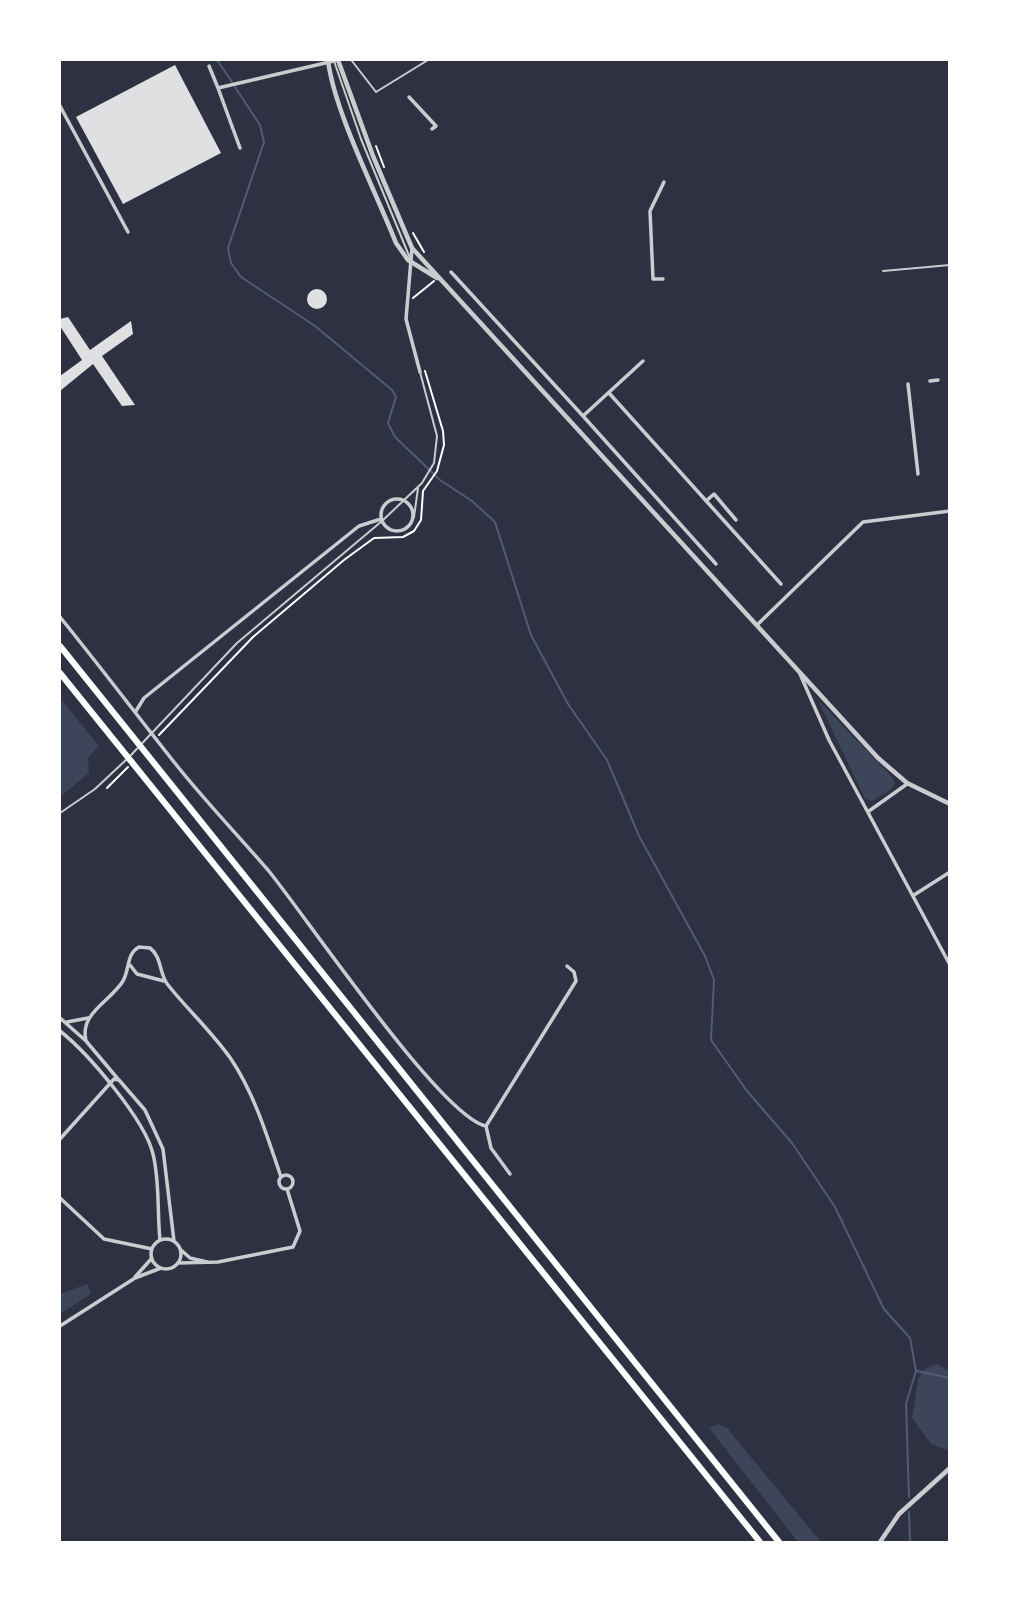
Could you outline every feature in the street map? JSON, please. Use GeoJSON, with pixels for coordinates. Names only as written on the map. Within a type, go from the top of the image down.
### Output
{"type":"FeatureCollection","features":[{"type":"Feature","properties":{"kind":"highway"},"geometry":{"type":"LineString","coordinates":[[60,646],[779,1542]]}},
{"type":"Feature","properties":{"kind":"highway"},"geometry":{"type":"LineString","coordinates":[[60,673],[760,1542]]}},
{"type":"Feature","properties":{"kind":"street"},"geometry":{"type":"LineString","coordinates":[[218,88],[333,60]]}},
{"type":"Feature","properties":{"kind":"street"},"geometry":{"type":"LineString","coordinates":[[333,60],[412,248],[438,278],[471,309],[878,758],[907,783],[950,804]]}},
{"type":"Feature","properties":{"kind":"street"},"geometry":{"type":"LineString","coordinates":[[333,60],[344,114],[391,232],[411,262],[438,278]]}},
{"type":"Feature","properties":{"kind":"street"},"geometry":{"type":"LineString","coordinates":[[209,66],[240,148]]}},
{"type":"Feature","properties":{"kind":"street"},"geometry":{"type":"LineString","coordinates":[[409,97],[436,126],[432,129]]}},
{"type":"Feature","properties":{"kind":"street"},"geometry":{"type":"LineString","coordinates":[[60,106],[128,232]]}},
{"type":"Feature","properties":{"kind":"street"},"geometry":{"type":"LineString","coordinates":[[663,279],[653,279],[650,211],[664,182]]}},
{"type":"Feature","properties":{"kind":"street"},"geometry":{"type":"LineString","coordinates":[[412,248],[406,319],[422,371]]}},
{"type":"Feature","properties":{"kind":"street"},"geometry":{"type":"LineString","coordinates":[[451,272],[716,564]]}},
{"type":"Feature","properties":{"kind":"street"},"geometry":{"type":"LineString","coordinates":[[583,416],[643,361]]}},
{"type":"Feature","properties":{"kind":"street"},"geometry":{"type":"LineString","coordinates":[[930,381],[938,380]]}},
{"type":"Feature","properties":{"kind":"street"},"geometry":{"type":"LineString","coordinates":[[908,384],[918,474]]}},
{"type":"Feature","properties":{"kind":"street"},"geometry":{"type":"LineString","coordinates":[[609,393],[781,584]]}},
{"type":"Feature","properties":{"kind":"street"},"geometry":{"type":"LineString","coordinates":[[706,500],[714,494],[736,520]]}},
{"type":"Feature","properties":{"kind":"street"},"geometry":{"type":"LineString","coordinates":[[396,498],[405,500],[414,517],[409,527],[400,531],[388,529],[382,520],[382,510],[387,502],[396,498]]}},
{"type":"Feature","properties":{"kind":"street"},"geometry":{"type":"LineString","coordinates":[[757,625],[863,522],[950,511]]}},
{"type":"Feature","properties":{"kind":"street"},"geometry":{"type":"LineString","coordinates":[[136,711],[144,698],[364,523],[382,520]]}},
{"type":"Feature","properties":{"kind":"street"},"geometry":{"type":"LineString","coordinates":[[60,617],[173,761],[268,871],[392,1034],[466,1117],[486,1126]]}},
{"type":"Feature","properties":{"kind":"street"},"geometry":{"type":"LineString","coordinates":[[798,669],[828,740],[869,811],[950,965]]}},
{"type":"Feature","properties":{"kind":"street"},"geometry":{"type":"LineString","coordinates":[[869,811],[907,783]]}},
{"type":"Feature","properties":{"kind":"street"},"geometry":{"type":"LineString","coordinates":[[914,895],[950,872]]}},
{"type":"Feature","properties":{"kind":"street"},"geometry":{"type":"LineString","coordinates":[[86,1041],[84,1033],[88,1018],[122,981],[134,950],[145,946],[155,952],[166,983],[231,1059],[253,1099],[283,1176],[293,1181],[287,1189]]}},
{"type":"Feature","properties":{"kind":"street"},"geometry":{"type":"LineString","coordinates":[[148,975],[159,964]]}},
{"type":"Feature","properties":{"kind":"street"},"geometry":{"type":"LineString","coordinates":[[130,965],[138,974]]}},
{"type":"Feature","properties":{"kind":"street"},"geometry":{"type":"LineString","coordinates":[[510,1174],[491,1148],[486,1126],[576,981],[575,972],[567,966]]}},
{"type":"Feature","properties":{"kind":"street"},"geometry":{"type":"LineString","coordinates":[[122,981],[138,974],[148,975],[166,983]]}},
{"type":"Feature","properties":{"kind":"street"},"geometry":{"type":"LineString","coordinates":[[60,1018],[86,1041],[145,1110],[163,1149],[174,1241],[190,1258],[207,1262]]}},
{"type":"Feature","properties":{"kind":"street"},"geometry":{"type":"LineString","coordinates":[[65,1022],[88,1018]]}},
{"type":"Feature","properties":{"kind":"street"},"geometry":{"type":"LineString","coordinates":[[60,1031],[109,1084],[139,1122],[153,1152],[160,1240],[152,1249],[152,1258],[135,1278]]}},
{"type":"Feature","properties":{"kind":"street"},"geometry":{"type":"LineString","coordinates":[[60,1139],[114,1079],[119,1080]]}},
{"type":"Feature","properties":{"kind":"street"},"geometry":{"type":"LineString","coordinates":[[60,1326],[135,1278],[161,1268],[170,1268],[178,1263],[273,1254],[293,1247],[300,1231],[287,1189],[279,1184],[283,1176]]}},
{"type":"Feature","properties":{"kind":"street"},"geometry":{"type":"LineString","coordinates":[[60,1198],[104,1239],[152,1249]]}},
{"type":"Feature","properties":{"kind":"street"},"geometry":{"type":"LineString","coordinates":[[160,1240],[174,1241]]}},
{"type":"Feature","properties":{"kind":"street"},"geometry":{"type":"LineString","coordinates":[[178,1263],[180,1249]]}},
{"type":"Feature","properties":{"kind":"street"},"geometry":{"type":"LineString","coordinates":[[152,1258],[161,1268]]}},
{"type":"Feature","properties":{"kind":"street"},"geometry":{"type":"LineString","coordinates":[[880,1542],[899,1514],[950,1468]]}},
{"type":"Feature","properties":{"kind":"lane"},"geometry":{"type":"LineString","coordinates":[[207,60],[209,66]]}},
{"type":"Feature","properties":{"kind":"lane"},"geometry":{"type":"LineString","coordinates":[[333,60],[411,262]]}},
{"type":"Feature","properties":{"kind":"lane"},"geometry":{"type":"LineString","coordinates":[[352,61],[376,92],[428,60]]}},
{"type":"Feature","properties":{"kind":"lane"},"geometry":{"type":"LineString","coordinates":[[403,241],[412,248]]}},
{"type":"Feature","properties":{"kind":"lane"},"geometry":{"type":"LineString","coordinates":[[883,271],[950,265]]}},
{"type":"Feature","properties":{"kind":"lane"},"geometry":{"type":"LineString","coordinates":[[60,813],[103,782],[225,654],[418,487],[436,457],[437,436],[422,371]]}},
{"type":"Feature","properties":{"kind":"lane"},"geometry":{"type":"LineString","coordinates":[[414,517],[418,487]]}},
{"type":"Feature","properties":{"kind":"path"},"geometry":{"type":"LineString","coordinates":[[372,136],[387,174]]}},
{"type":"Feature","properties":{"kind":"path"},"geometry":{"type":"LineString","coordinates":[[412,232],[429,258]]}},
{"type":"Feature","properties":{"kind":"path"},"geometry":{"type":"LineString","coordinates":[[411,303],[413,298],[432,283]]}},
{"type":"Feature","properties":{"kind":"path"},"geometry":{"type":"LineString","coordinates":[[151,743],[230,659],[369,540],[380,536],[403,537],[414,531],[421,520],[423,491],[437,471],[444,438],[422,371]]}},
{"type":"Feature","properties":{"kind":"path"},"geometry":{"type":"LineString","coordinates":[[107,788],[133,762]]}},
{"type":"Feature","properties":{"kind":"shaded area"},"geometry":{"type":"Polygon","coordinates":[[[60,698],[99,746],[88,758],[89,773],[60,797],[60,698]]]}},
{"type":"Feature","properties":{"kind":"shaded area"},"geometry":{"type":"Polygon","coordinates":[[[818,700],[891,776],[895,783],[892,789],[872,801],[865,799],[818,700]]]}},
{"type":"Feature","properties":{"kind":"shaded area"},"geometry":{"type":"Polygon","coordinates":[[[87,1284],[91,1294],[60,1314],[60,1294],[87,1284]]]}},
{"type":"Feature","properties":{"kind":"shaded area"},"geometry":{"type":"Polygon","coordinates":[[[937,1364],[949,1371],[949,1451],[931,1444],[912,1418],[918,1379],[923,1370],[937,1364]]]}},
{"type":"Feature","properties":{"kind":"shaded area"},"geometry":{"type":"Polygon","coordinates":[[[718,1424],[727,1428],[821,1542],[798,1542],[709,1428],[718,1424]]]}},
{"type":"Feature","properties":{"kind":"building"},"geometry":{"type":"Polygon","coordinates":[[[175,65],[221,153],[123,204],[76,117],[175,65]]]}},
{"type":"Feature","properties":{"kind":"building"},"geometry":{"type":"Polygon","coordinates":[[[313,289],[321,289],[327,299],[321,309],[313,309],[307,303],[307,295],[313,289]]]}},
{"type":"Feature","properties":{"kind":"building"},"geometry":{"type":"Polygon","coordinates":[[[68,317],[90,350],[131,321],[133,334],[102,356],[135,405],[122,406],[93,364],[60,391],[60,376],[82,360],[60,326],[60,319],[68,317]]]}},
{"type":"Feature","properties":{"kind":"waterway"},"geometry":{"type":"LineString","coordinates":[[217,60],[232,82]]}},
{"type":"Feature","properties":{"kind":"waterway"},"geometry":{"type":"LineString","coordinates":[[235,87],[260,125],[264,142],[228,248],[231,263],[241,277],[315,326],[392,390],[396,397],[388,423],[395,437],[440,480],[472,501],[495,522],[531,635],[568,704],[607,760],[639,836],[705,956],[714,980],[711,1040],[747,1091],[792,1143],[835,1207],[884,1309],[910,1338],[916,1371],[906,1404],[909,1497]]}},
{"type":"Feature","properties":{"kind":"waterway"},"geometry":{"type":"LineString","coordinates":[[917,1371],[950,1378]]}},
{"type":"Feature","properties":{"kind":"waterway"},"geometry":{"type":"LineString","coordinates":[[909,1512],[910,1542]]}}]}
